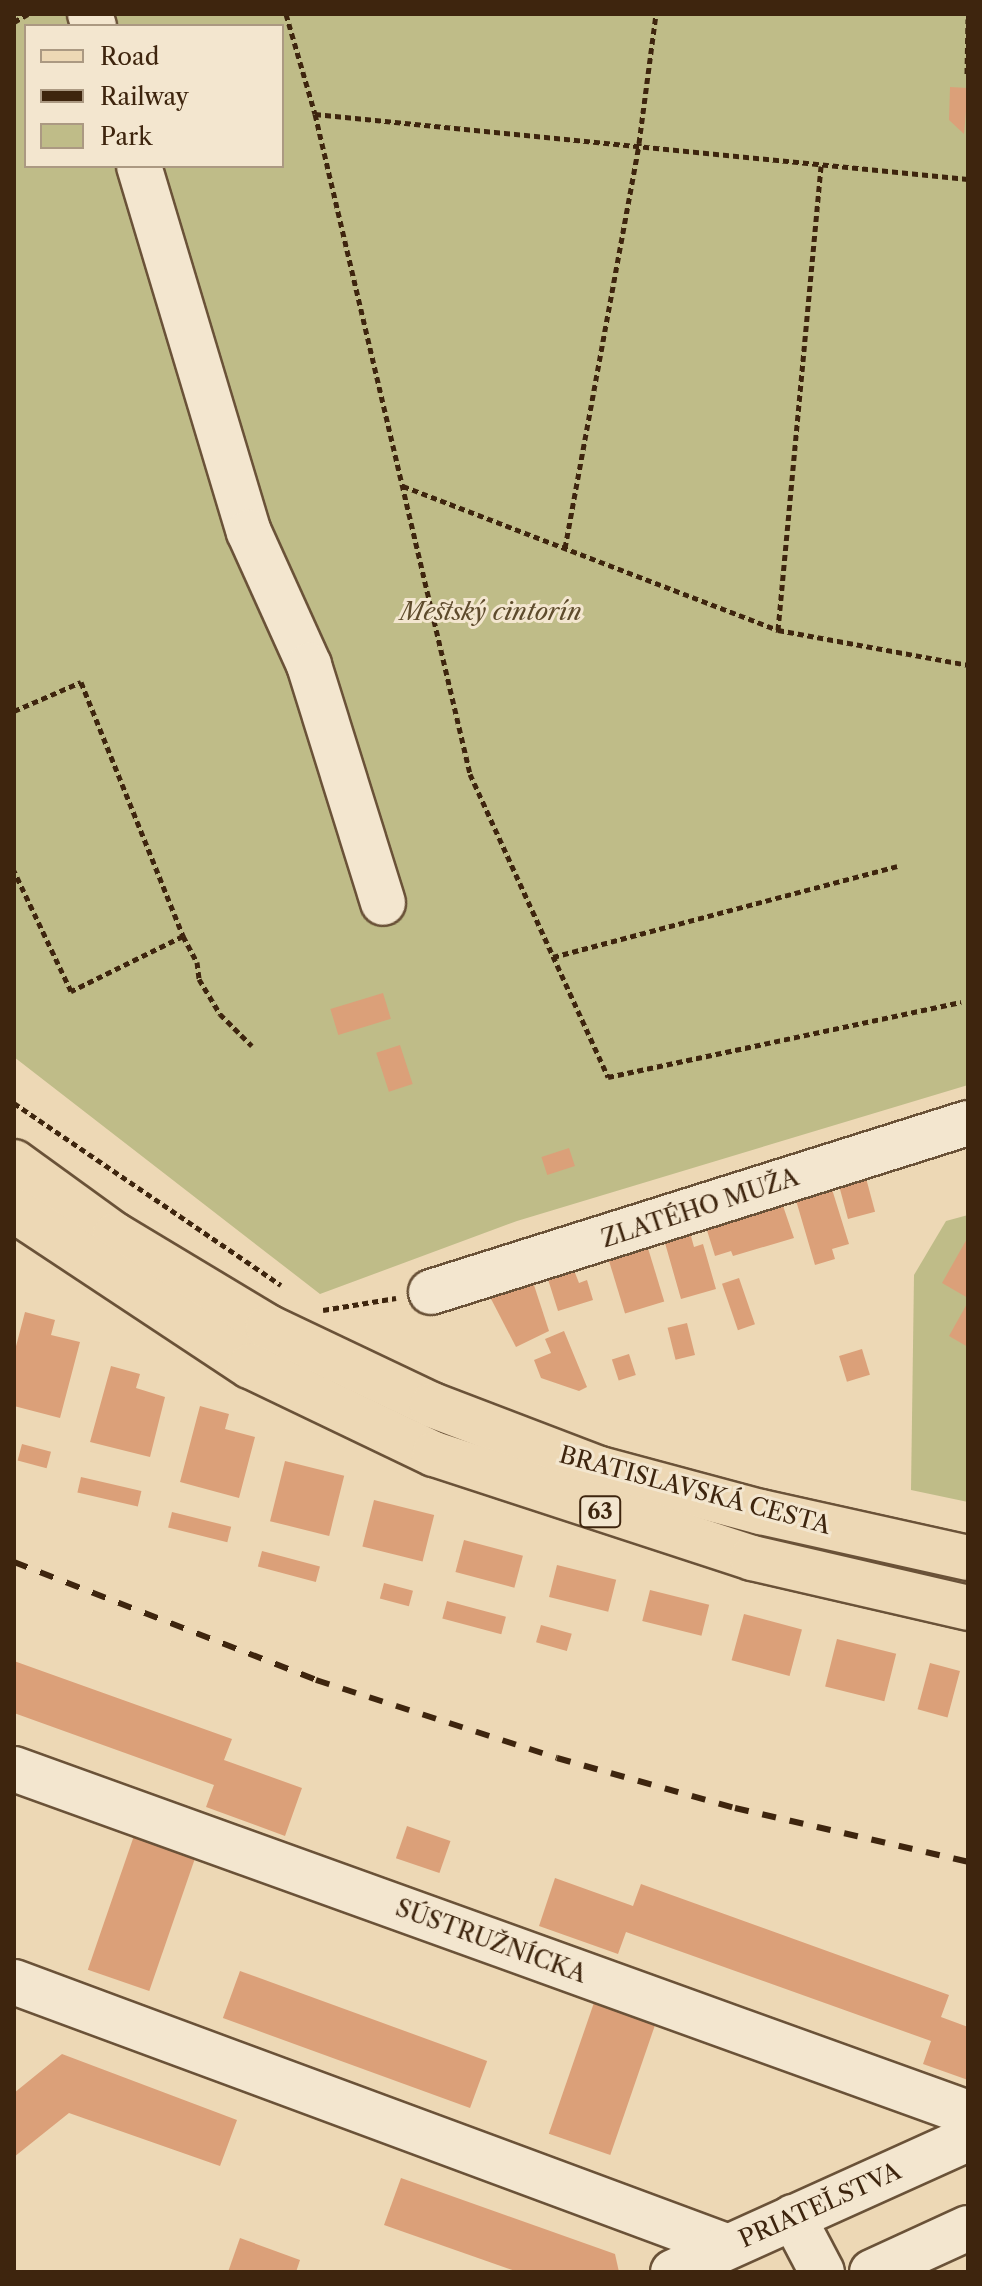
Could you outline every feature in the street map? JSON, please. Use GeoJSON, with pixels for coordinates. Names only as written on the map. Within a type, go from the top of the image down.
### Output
{"type":"FeatureCollection","features":[{"type":"Feature","properties":{"kind":"main road","name":"BRATISLAVSKÁ CESTA"},"geometry":{"type":"LineString","coordinates":[[14,1162],[115,1235],[268,1327],[432,1405],[600,1469],[761,1512],[968,1558]]}},
{"type":"Feature","properties":{"kind":"main road","name":"BRATISLAVSKÁ CESTA"},"geometry":{"type":"LineString","coordinates":[[14,1210],[250,1366],[434,1454],[752,1558],[968,1608]]}},
{"type":"Feature","properties":{"kind":"street"},"geometry":{"type":"LineString","coordinates":[[140,168],[249,532],[309,665],[383,903]]}},
{"type":"Feature","properties":{"kind":"street","name":"ZLATÉHO MUŽA"},"geometry":{"type":"LineString","coordinates":[[431,1292],[968,1123]]}},
{"type":"Feature","properties":{"kind":"street","name":"SÚSTRUŽNÍCKA"},"geometry":{"type":"LineString","coordinates":[[14,1769],[968,2113]]}},
{"type":"Feature","properties":{"kind":"street"},"geometry":{"type":"LineString","coordinates":[[14,1982],[726,2259]]}},
{"type":"Feature","properties":{"kind":"street","name":"PRIATEĽSTVA"},"geometry":{"type":"LineString","coordinates":[[673,2272],[726,2259],[793,2217],[968,2139]]}},
{"type":"Feature","properties":{"kind":"street"},"geometry":{"type":"LineString","coordinates":[[793,2217],[822,2272]]}},
{"type":"Feature","properties":{"kind":"street"},"geometry":{"type":"LineString","coordinates":[[872,2272],[968,2228]]}},
{"type":"Feature","properties":{"kind":"path"},"geometry":{"type":"LineString","coordinates":[[14,22],[28,14]]}},
{"type":"Feature","properties":{"kind":"path"},"geometry":{"type":"LineString","coordinates":[[286,14],[315,114],[470,774],[608,1077],[961,1002]]}},
{"type":"Feature","properties":{"kind":"path"},"geometry":{"type":"LineString","coordinates":[[565,548],[639,143],[656,14]]}},
{"type":"Feature","properties":{"kind":"path"},"geometry":{"type":"LineString","coordinates":[[967,74],[968,19]]}},
{"type":"Feature","properties":{"kind":"path"},"geometry":{"type":"LineString","coordinates":[[315,114],[639,143],[821,166],[968,179]]}},
{"type":"Feature","properties":{"kind":"path"},"geometry":{"type":"LineString","coordinates":[[778,630],[821,166]]}},
{"type":"Feature","properties":{"kind":"path"},"geometry":{"type":"LineString","coordinates":[[403,485],[778,630],[968,665]]}},
{"type":"Feature","properties":{"kind":"path"},"geometry":{"type":"LineString","coordinates":[[14,711],[81,682],[183,936],[197,962],[199,979],[220,1014],[252,1046]]}},
{"type":"Feature","properties":{"kind":"path"},"geometry":{"type":"LineString","coordinates":[[553,957],[897,866]]}},
{"type":"Feature","properties":{"kind":"path"},"geometry":{"type":"LineString","coordinates":[[14,871],[71,991],[183,936]]}},
{"type":"Feature","properties":{"kind":"path"},"geometry":{"type":"LineString","coordinates":[[14,1103],[293,1294]]}},
{"type":"Feature","properties":{"kind":"path"},"geometry":{"type":"LineString","coordinates":[[318,1311],[431,1292]]}},
{"type":"Feature","properties":{"kind":"green space","name":"Mestský cintorín"},"geometry":{"type":"Polygon","coordinates":[[[14,14],[968,14],[968,1085],[517,1221],[320,1294],[14,1057],[14,14]]]}},
{"type":"Feature","properties":{"kind":"green space"},"geometry":{"type":"Polygon","coordinates":[[[968,1215],[968,1502],[911,1490],[914,1275],[946,1221],[968,1215]]]}},
{"type":"Feature","properties":{"kind":"building"},"geometry":{"type":"Polygon","coordinates":[[[950,87],[968,88],[964,134],[949,120],[950,87]]]}},
{"type":"Feature","properties":{"kind":"building"},"geometry":{"type":"Polygon","coordinates":[[[383,993],[391,1019],[338,1035],[330,1009],[383,993]]]}},
{"type":"Feature","properties":{"kind":"building"},"geometry":{"type":"Polygon","coordinates":[[[400,1045],[413,1084],[389,1092],[376,1053],[400,1045]]]}},
{"type":"Feature","properties":{"kind":"building"},"geometry":{"type":"Polygon","coordinates":[[[569,1148],[575,1166],[547,1175],[541,1157],[569,1148]]]}},
{"type":"Feature","properties":{"kind":"building"},"geometry":{"type":"Polygon","coordinates":[[[866,1178],[875,1212],[848,1219],[839,1185],[866,1178]]]}},
{"type":"Feature","properties":{"kind":"building"},"geometry":{"type":"Polygon","coordinates":[[[831,1186],[849,1244],[832,1249],[835,1259],[815,1265],[795,1197],[831,1186]]]}},
{"type":"Feature","properties":{"kind":"building"},"geometry":{"type":"Polygon","coordinates":[[[781,1200],[794,1238],[733,1256],[731,1251],[715,1256],[705,1224],[781,1200]]]}},
{"type":"Feature","properties":{"kind":"building"},"geometry":{"type":"Polygon","coordinates":[[[689,1229],[694,1247],[703,1244],[716,1289],[681,1299],[663,1236],[689,1229]]]}},
{"type":"Feature","properties":{"kind":"building"},"geometry":{"type":"Polygon","coordinates":[[[968,1237],[968,1298],[942,1283],[968,1237]]]}},
{"type":"Feature","properties":{"kind":"building"},"geometry":{"type":"Polygon","coordinates":[[[647,1245],[664,1301],[625,1313],[608,1257],[647,1245]]]}},
{"type":"Feature","properties":{"kind":"building"},"geometry":{"type":"Polygon","coordinates":[[[572,1265],[579,1283],[587,1280],[593,1300],[558,1311],[546,1273],[572,1265]]]}},
{"type":"Feature","properties":{"kind":"building"},"geometry":{"type":"Polygon","coordinates":[[[531,1276],[549,1331],[516,1347],[489,1295],[531,1276]]]}},
{"type":"Feature","properties":{"kind":"building"},"geometry":{"type":"Polygon","coordinates":[[[739,1278],[755,1324],[738,1330],[722,1284],[739,1278]]]}},
{"type":"Feature","properties":{"kind":"building"},"geometry":{"type":"Polygon","coordinates":[[[968,1302],[968,1347],[949,1336],[968,1302]]]}},
{"type":"Feature","properties":{"kind":"building"},"geometry":{"type":"Polygon","coordinates":[[[25,1312],[55,1320],[51,1335],[80,1342],[60,1418],[14,1406],[14,1354],[25,1312]]]}},
{"type":"Feature","properties":{"kind":"building"},"geometry":{"type":"Polygon","coordinates":[[[687,1323],[695,1355],[676,1360],[668,1328],[687,1323]]]}},
{"type":"Feature","properties":{"kind":"building"},"geometry":{"type":"Polygon","coordinates":[[[564,1331],[587,1387],[579,1391],[541,1378],[534,1360],[551,1353],[545,1339],[564,1331]]]}},
{"type":"Feature","properties":{"kind":"building"},"geometry":{"type":"Polygon","coordinates":[[[862,1349],[870,1375],[847,1382],[839,1356],[862,1349]]]}},
{"type":"Feature","properties":{"kind":"building"},"geometry":{"type":"Polygon","coordinates":[[[629,1354],[636,1375],[619,1380],[612,1360],[629,1354]]]}},
{"type":"Feature","properties":{"kind":"building"},"geometry":{"type":"Polygon","coordinates":[[[111,1366],[140,1374],[136,1388],[165,1397],[150,1457],[90,1442],[111,1366]]]}},
{"type":"Feature","properties":{"kind":"building"},"geometry":{"type":"Polygon","coordinates":[[[200,1406],[229,1414],[225,1429],[255,1437],[239,1498],[180,1482],[200,1406]]]}},
{"type":"Feature","properties":{"kind":"building"},"geometry":{"type":"Polygon","coordinates":[[[22,1444],[51,1452],[47,1468],[18,1460],[22,1444]]]}},
{"type":"Feature","properties":{"kind":"building"},"geometry":{"type":"Polygon","coordinates":[[[285,1461],[344,1476],[329,1536],[270,1521],[285,1461]]]}},
{"type":"Feature","properties":{"kind":"building"},"geometry":{"type":"Polygon","coordinates":[[[81,1477],[141,1491],[138,1507],[77,1493],[81,1477]]]}},
{"type":"Feature","properties":{"kind":"building"},"geometry":{"type":"Polygon","coordinates":[[[374,1500],[434,1515],[423,1562],[362,1547],[374,1500]]]}},
{"type":"Feature","properties":{"kind":"building"},"geometry":{"type":"Polygon","coordinates":[[[172,1512],[231,1527],[227,1542],[168,1528],[172,1512]]]}},
{"type":"Feature","properties":{"kind":"building"},"geometry":{"type":"Polygon","coordinates":[[[464,1540],[523,1556],[514,1588],[455,1572],[464,1540]]]}},
{"type":"Feature","properties":{"kind":"building"},"geometry":{"type":"Polygon","coordinates":[[[262,1551],[320,1567],[316,1582],[258,1566],[262,1551]]]}},
{"type":"Feature","properties":{"kind":"building"},"geometry":{"type":"Polygon","coordinates":[[[557,1565],[616,1580],[608,1612],[549,1597],[557,1565]]]}},
{"type":"Feature","properties":{"kind":"building"},"geometry":{"type":"Polygon","coordinates":[[[384,1583],[413,1591],[409,1606],[380,1598],[384,1583]]]}},
{"type":"Feature","properties":{"kind":"building"},"geometry":{"type":"Polygon","coordinates":[[[650,1590],[709,1605],[701,1636],[642,1621],[650,1590]]]}},
{"type":"Feature","properties":{"kind":"building"},"geometry":{"type":"Polygon","coordinates":[[[447,1601],[506,1617],[501,1634],[442,1618],[447,1601]]]}},
{"type":"Feature","properties":{"kind":"building"},"geometry":{"type":"Polygon","coordinates":[[[744,1614],[802,1630],[790,1676],[732,1660],[744,1614]]]}},
{"type":"Feature","properties":{"kind":"building"},"geometry":{"type":"Polygon","coordinates":[[[541,1625],[572,1634],[567,1651],[536,1642],[541,1625]]]}},
{"type":"Feature","properties":{"kind":"building"},"geometry":{"type":"Polygon","coordinates":[[[837,1639],[896,1654],[884,1701],[825,1687],[837,1639]]]}},
{"type":"Feature","properties":{"kind":"building"},"geometry":{"type":"Polygon","coordinates":[[[14,1661],[232,1739],[224,1760],[302,1788],[285,1836],[206,1807],[214,1785],[14,1713],[14,1661]]]}},
{"type":"Feature","properties":{"kind":"building"},"geometry":{"type":"Polygon","coordinates":[[[930,1663],[960,1671],[948,1717],[918,1709],[930,1663]]]}},
{"type":"Feature","properties":{"kind":"building"},"geometry":{"type":"Polygon","coordinates":[[[407,1826],[450,1841],[439,1873],[396,1858],[407,1826]]]}},
{"type":"Feature","properties":{"kind":"building"},"geometry":{"type":"Polygon","coordinates":[[[137,1827],[198,1848],[149,1991],[88,1970],[137,1827]]]}},
{"type":"Feature","properties":{"kind":"building"},"geometry":{"type":"Polygon","coordinates":[[[555,1878],[633,1906],[641,1884],[949,1995],[941,2017],[968,2027],[968,2080],[923,2064],[931,2041],[626,1932],[618,1954],[539,1926],[555,1878]]]}},
{"type":"Feature","properties":{"kind":"building"},"geometry":{"type":"Polygon","coordinates":[[[240,1971],[487,2061],[470,2108],[223,2018],[240,1971]]]}},
{"type":"Feature","properties":{"kind":"building"},"geometry":{"type":"Polygon","coordinates":[[[598,1991],[659,2012],[610,2155],[549,2134],[598,1991]]]}},
{"type":"Feature","properties":{"kind":"building"},"geometry":{"type":"Polygon","coordinates":[[[62,2054],[237,2120],[220,2166],[69,2113],[14,2157],[14,2093],[62,2054]]]}},
{"type":"Feature","properties":{"kind":"building"},"geometry":{"type":"Polygon","coordinates":[[[401,2178],[615,2254],[619,2272],[518,2272],[384,2225],[401,2178]]]}},
{"type":"Feature","properties":{"kind":"building"},"geometry":{"type":"Polygon","coordinates":[[[240,2238],[300,2260],[296,2272],[228,2272],[240,2238]]]}},
{"type":"Feature","properties":{"kind":"railway"},"geometry":{"type":"LineString","coordinates":[[14,1562],[316,1680],[557,1758],[735,1808],[968,1862]]}}]}
